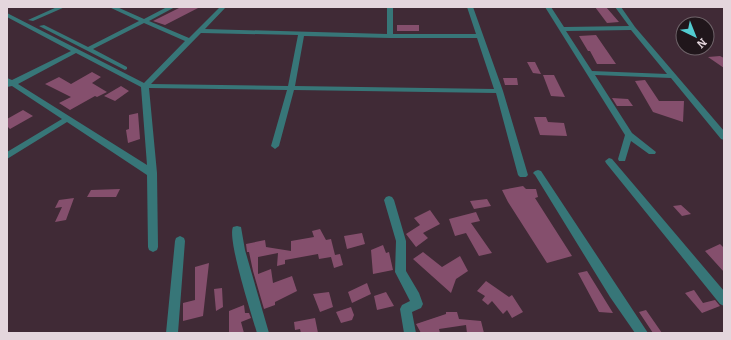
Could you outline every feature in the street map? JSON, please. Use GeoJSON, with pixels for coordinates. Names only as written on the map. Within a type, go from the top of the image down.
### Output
{"type":"FeatureCollection","features":[{"type":"Feature","properties":{"kind":"street"},"geometry":{"type":"LineString","coordinates":[[31,20],[62,7]]}},
{"type":"Feature","properties":{"kind":"street"},"geometry":{"type":"LineString","coordinates":[[112,7],[190,41]]}},
{"type":"Feature","properties":{"kind":"street"},"geometry":{"type":"LineString","coordinates":[[89,49],[172,7]]}},
{"type":"Feature","properties":{"kind":"street"},"geometry":{"type":"LineString","coordinates":[[153,247],[152,173],[145,86],[223,7]]}},
{"type":"Feature","properties":{"kind":"street"},"geometry":{"type":"LineString","coordinates":[[390,7],[390,36]]}},
{"type":"Feature","properties":{"kind":"street"},"geometry":{"type":"LineString","coordinates":[[470,7],[499,91],[523,175]]}},
{"type":"Feature","properties":{"kind":"street"},"geometry":{"type":"LineString","coordinates":[[548,7],[629,135],[652,152]]}},
{"type":"Feature","properties":{"kind":"street"},"geometry":{"type":"LineString","coordinates":[[618,7],[632,28],[724,137]]}},
{"type":"Feature","properties":{"kind":"street"},"geometry":{"type":"LineString","coordinates":[[7,8],[125,68]]}},
{"type":"Feature","properties":{"kind":"street"},"geometry":{"type":"LineString","coordinates":[[7,15],[145,86],[499,91]]}},
{"type":"Feature","properties":{"kind":"street"},"geometry":{"type":"LineString","coordinates":[[562,29],[632,28]]}},
{"type":"Feature","properties":{"kind":"street"},"geometry":{"type":"LineString","coordinates":[[199,31],[390,36],[479,36]]}},
{"type":"Feature","properties":{"kind":"street"},"geometry":{"type":"LineString","coordinates":[[275,146],[291,88],[301,34]]}},
{"type":"Feature","properties":{"kind":"street"},"geometry":{"type":"LineString","coordinates":[[9,83],[77,50]]}},
{"type":"Feature","properties":{"kind":"street"},"geometry":{"type":"LineString","coordinates":[[590,73],[674,76]]}},
{"type":"Feature","properties":{"kind":"street"},"geometry":{"type":"LineString","coordinates":[[9,83],[152,173]]}},
{"type":"Feature","properties":{"kind":"street"},"geometry":{"type":"LineString","coordinates":[[7,156],[67,119]]}},
{"type":"Feature","properties":{"kind":"street"},"geometry":{"type":"LineString","coordinates":[[622,159],[629,135]]}},
{"type":"Feature","properties":{"kind":"street"},"geometry":{"type":"LineString","coordinates":[[609,161],[724,300]]}},
{"type":"Feature","properties":{"kind":"street"},"geometry":{"type":"LineString","coordinates":[[538,173],[614,293],[642,333]]}},
{"type":"Feature","properties":{"kind":"street"},"geometry":{"type":"LineString","coordinates":[[389,200],[401,241],[400,272],[415,297],[417,304],[406,310],[410,333]]}},
{"type":"Feature","properties":{"kind":"street"},"geometry":{"type":"LineString","coordinates":[[237,230],[240,250],[263,333]]}},
{"type":"Feature","properties":{"kind":"street"},"geometry":{"type":"LineString","coordinates":[[172,333],[180,241]]}},
{"type":"Feature","properties":{"kind":"building"},"geometry":{"type":"Polygon","coordinates":[[[181,7],[200,7],[165,25],[153,21],[181,7]]]}},
{"type":"Feature","properties":{"kind":"building"},"geometry":{"type":"Polygon","coordinates":[[[595,7],[606,7],[619,22],[607,23],[595,7]]]}},
{"type":"Feature","properties":{"kind":"building"},"geometry":{"type":"Polygon","coordinates":[[[397,25],[419,25],[419,31],[397,31],[397,25]]]}},
{"type":"Feature","properties":{"kind":"building"},"geometry":{"type":"Polygon","coordinates":[[[596,35],[616,64],[597,64],[579,36],[596,35]]]}},
{"type":"Feature","properties":{"kind":"building"},"geometry":{"type":"Polygon","coordinates":[[[720,56],[724,58],[724,68],[708,57],[720,56]]]}},
{"type":"Feature","properties":{"kind":"building"},"geometry":{"type":"Polygon","coordinates":[[[527,62],[535,62],[541,74],[533,73],[527,62]]]}},
{"type":"Feature","properties":{"kind":"building"},"geometry":{"type":"Polygon","coordinates":[[[92,72],[101,77],[92,83],[107,92],[97,97],[95,96],[70,110],[59,103],[71,97],[45,84],[59,77],[71,84],[92,72]]]}},
{"type":"Feature","properties":{"kind":"building"},"geometry":{"type":"Polygon","coordinates":[[[543,75],[554,75],[565,97],[551,96],[543,75]]]}},
{"type":"Feature","properties":{"kind":"building"},"geometry":{"type":"Polygon","coordinates":[[[503,78],[517,78],[518,85],[505,85],[503,78]]]}},
{"type":"Feature","properties":{"kind":"building"},"geometry":{"type":"Polygon","coordinates":[[[645,80],[659,101],[684,101],[683,122],[653,112],[635,81],[645,80]]]}},
{"type":"Feature","properties":{"kind":"building"},"geometry":{"type":"Polygon","coordinates":[[[121,86],[129,91],[115,101],[104,96],[121,86]]]}},
{"type":"Feature","properties":{"kind":"building"},"geometry":{"type":"Polygon","coordinates":[[[612,98],[628,99],[633,106],[617,106],[612,98]]]}},
{"type":"Feature","properties":{"kind":"building"},"geometry":{"type":"Polygon","coordinates":[[[23,110],[33,116],[10,129],[7,126],[7,119],[23,110]]]}},
{"type":"Feature","properties":{"kind":"building"},"geometry":{"type":"Polygon","coordinates":[[[138,113],[140,139],[128,143],[126,130],[129,129],[129,115],[138,113]]]}},
{"type":"Feature","properties":{"kind":"building"},"geometry":{"type":"Polygon","coordinates":[[[534,117],[546,117],[548,122],[564,123],[567,136],[540,135],[534,117]]]}},
{"type":"Feature","properties":{"kind":"building"},"geometry":{"type":"Polygon","coordinates":[[[523,186],[526,189],[536,189],[538,197],[535,198],[572,256],[547,263],[502,190],[523,186]]]}},
{"type":"Feature","properties":{"kind":"building"},"geometry":{"type":"Polygon","coordinates":[[[120,189],[116,197],[87,197],[91,190],[120,189]]]}},
{"type":"Feature","properties":{"kind":"building"},"geometry":{"type":"Polygon","coordinates":[[[74,198],[66,220],[55,222],[62,207],[55,208],[59,200],[74,198]]]}},
{"type":"Feature","properties":{"kind":"building"},"geometry":{"type":"Polygon","coordinates":[[[487,199],[491,206],[474,209],[470,201],[487,199]]]}},
{"type":"Feature","properties":{"kind":"building"},"geometry":{"type":"Polygon","coordinates":[[[681,205],[691,214],[682,216],[673,206],[681,205]]]}},
{"type":"Feature","properties":{"kind":"building"},"geometry":{"type":"Polygon","coordinates":[[[430,210],[440,224],[423,233],[428,238],[416,247],[406,234],[420,225],[414,218],[430,210]]]}},
{"type":"Feature","properties":{"kind":"building"},"geometry":{"type":"Polygon","coordinates":[[[476,212],[480,221],[471,223],[492,253],[479,256],[466,233],[455,236],[449,219],[476,212]]]}},
{"type":"Feature","properties":{"kind":"building"},"geometry":{"type":"Polygon","coordinates":[[[320,229],[326,240],[331,239],[335,255],[340,254],[343,265],[334,268],[331,257],[319,259],[318,254],[285,260],[285,264],[277,266],[278,253],[258,257],[258,274],[271,269],[273,283],[292,276],[297,291],[275,302],[275,305],[264,309],[246,244],[265,240],[266,247],[291,251],[291,241],[314,237],[312,231],[320,229]]]}},
{"type":"Feature","properties":{"kind":"building"},"geometry":{"type":"Polygon","coordinates":[[[362,233],[365,244],[347,249],[344,236],[362,233]]]}},
{"type":"Feature","properties":{"kind":"building"},"geometry":{"type":"Polygon","coordinates":[[[720,244],[724,248],[724,272],[705,251],[720,244]]]}},
{"type":"Feature","properties":{"kind":"building"},"geometry":{"type":"Polygon","coordinates":[[[383,245],[386,253],[389,252],[393,270],[373,274],[371,250],[383,245]]]}},
{"type":"Feature","properties":{"kind":"building"},"geometry":{"type":"Polygon","coordinates":[[[423,252],[442,267],[460,256],[468,271],[456,279],[451,293],[413,259],[423,252]]]}},
{"type":"Feature","properties":{"kind":"building"},"geometry":{"type":"Polygon","coordinates":[[[209,263],[203,316],[183,321],[183,303],[195,300],[195,267],[209,263]]]}},
{"type":"Feature","properties":{"kind":"building"},"geometry":{"type":"Polygon","coordinates":[[[587,271],[613,313],[599,312],[578,273],[587,271]]]}},
{"type":"Feature","properties":{"kind":"building"},"geometry":{"type":"Polygon","coordinates":[[[486,281],[509,297],[512,295],[523,312],[512,318],[507,310],[503,314],[492,301],[488,305],[482,300],[485,296],[477,291],[486,281]]]}},
{"type":"Feature","properties":{"kind":"building"},"geometry":{"type":"Polygon","coordinates":[[[367,283],[371,294],[352,303],[348,292],[367,283]]]}},
{"type":"Feature","properties":{"kind":"building"},"geometry":{"type":"Polygon","coordinates":[[[222,288],[223,307],[216,311],[214,289],[222,288]]]}},
{"type":"Feature","properties":{"kind":"building"},"geometry":{"type":"Polygon","coordinates":[[[694,290],[703,303],[715,300],[720,306],[702,313],[685,293],[694,290]]]}},
{"type":"Feature","properties":{"kind":"building"},"geometry":{"type":"Polygon","coordinates":[[[329,292],[333,307],[320,312],[313,294],[329,292]]]}},
{"type":"Feature","properties":{"kind":"building"},"geometry":{"type":"Polygon","coordinates":[[[386,292],[394,306],[377,310],[374,296],[386,292]]]}},
{"type":"Feature","properties":{"kind":"building"},"geometry":{"type":"Polygon","coordinates":[[[244,305],[245,313],[249,313],[251,318],[241,322],[244,333],[229,333],[229,311],[244,305]]]}},
{"type":"Feature","properties":{"kind":"building"},"geometry":{"type":"Polygon","coordinates":[[[351,307],[354,315],[352,320],[341,323],[336,312],[351,307]]]}},
{"type":"Feature","properties":{"kind":"building"},"geometry":{"type":"Polygon","coordinates":[[[646,310],[662,333],[653,333],[639,312],[646,310]]]}},
{"type":"Feature","properties":{"kind":"building"},"geometry":{"type":"Polygon","coordinates":[[[446,312],[457,312],[459,319],[481,321],[484,333],[467,333],[466,325],[439,329],[440,333],[421,333],[416,324],[446,314],[446,312]]]}},
{"type":"Feature","properties":{"kind":"building"},"geometry":{"type":"Polygon","coordinates":[[[315,318],[318,333],[301,333],[300,329],[295,330],[294,322],[315,318]]]}}]}
